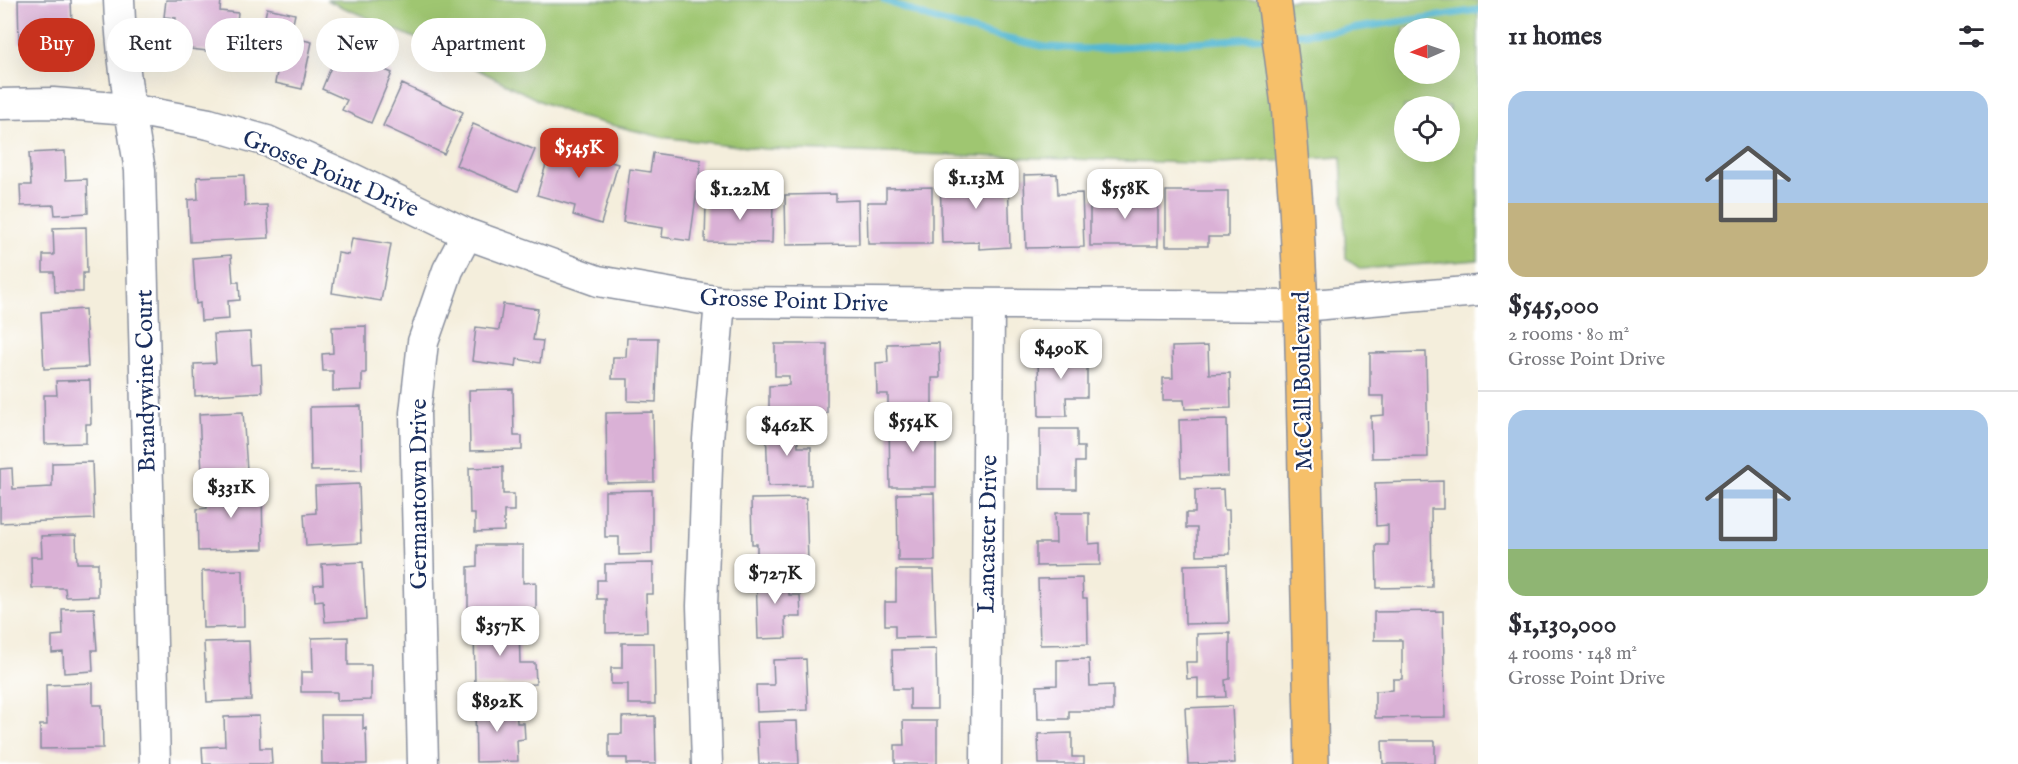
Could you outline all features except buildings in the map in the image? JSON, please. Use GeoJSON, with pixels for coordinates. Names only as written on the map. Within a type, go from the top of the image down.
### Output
{"type":"FeatureCollection","features":[{"type":"Feature","properties":{"kind":"main road","name":"McCall Boulevard"},"geometry":{"type":"LineString","coordinates":[[1274,0],[1296,206],[1301,306],[1312,764]]}},
{"type":"Feature","properties":{"kind":"street","name":"Brandywine Court"},"geometry":{"type":"LineString","coordinates":[[119,0],[129,109],[140,170],[155,764]]}},
{"type":"Feature","properties":{"kind":"street","name":"Grosse Point Drive"},"geometry":{"type":"LineString","coordinates":[[0,104],[53,103],[129,109],[209,124],[267,141],[353,179],[467,234],[598,281],[720,302],[1301,306],[1478,291]]}},
{"type":"Feature","properties":{"kind":"street","name":"Germantown Drive"},"geometry":{"type":"LineString","coordinates":[[423,764],[415,413],[423,342],[448,270],[467,234]]}},
{"type":"Feature","properties":{"kind":"street"},"geometry":{"type":"LineString","coordinates":[[707,764],[703,594],[708,439],[720,302]]}},
{"type":"Feature","properties":{"kind":"street","name":"Lancaster Drive"},"geometry":{"type":"LineString","coordinates":[[986,764],[989,305]]}},
{"type":"Feature","properties":{"kind":"green space"},"geometry":{"type":"Polygon","coordinates":[[[326,0],[1478,0],[1478,260],[1361,269],[1346,259],[1341,157],[1221,164],[765,149],[661,137],[579,117],[542,102],[482,72],[546,72],[546,18],[411,18],[411,36],[399,31],[399,18],[368,18],[326,0]]]}},
{"type":"Feature","properties":{"kind":"waterway"},"geometry":{"type":"LineString","coordinates":[[884,0],[929,18],[985,34],[1046,47],[1088,49],[1270,37]]}},
{"type":"Feature","properties":{"kind":"waterway"},"geometry":{"type":"LineString","coordinates":[[1287,35],[1336,31],[1478,10]]}}]}
